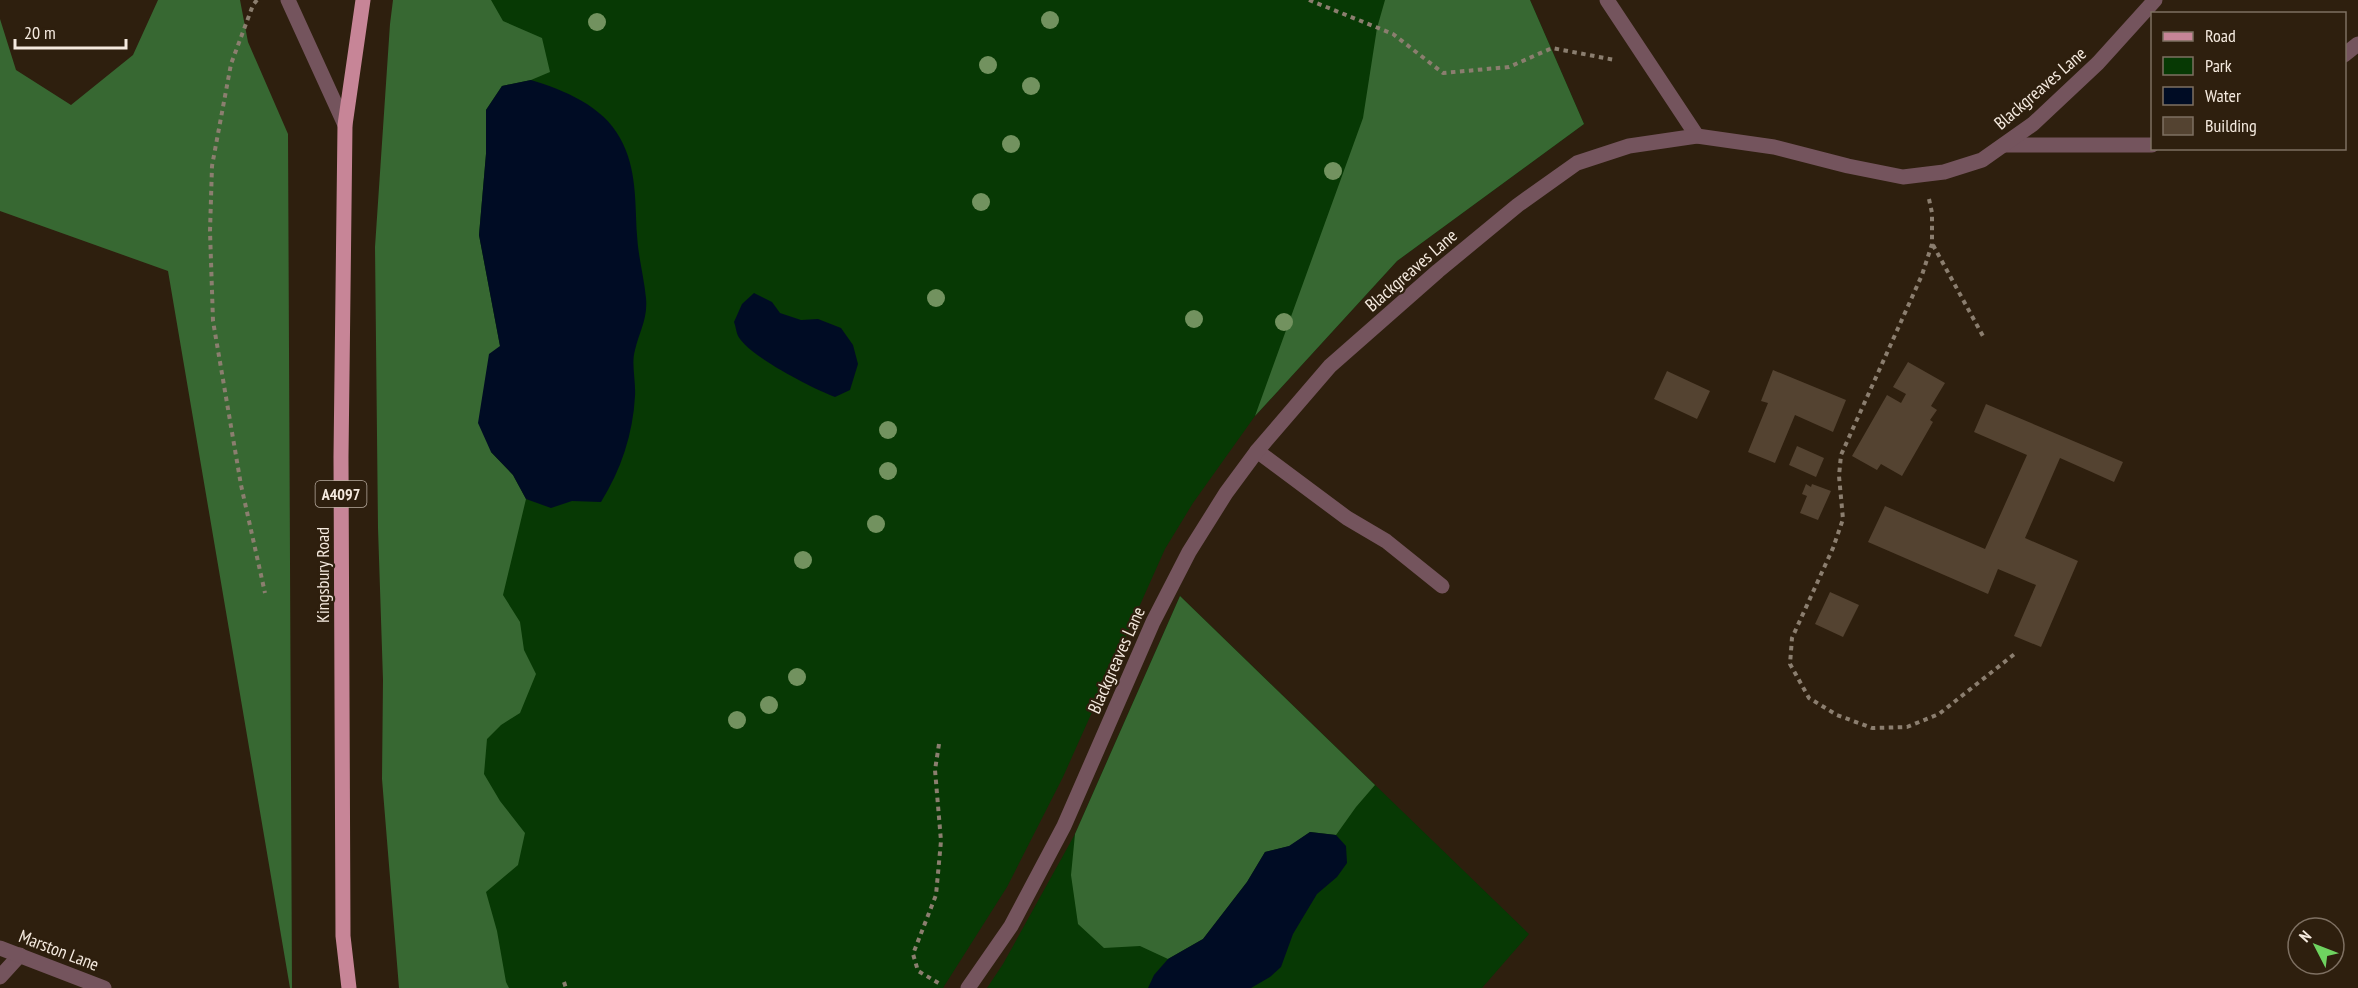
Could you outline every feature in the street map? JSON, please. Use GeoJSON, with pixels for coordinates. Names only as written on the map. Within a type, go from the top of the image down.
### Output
{"type":"FeatureCollection","features":[{"type":"Feature","properties":{"kind":"main road","name":"Kingsbury Road"},"geometry":{"type":"LineString","coordinates":[[349,988],[342,924],[341,457],[345,125],[363,0]]}},
{"type":"Feature","properties":{"kind":"street","name":"Kingsbury Road"},"geometry":{"type":"LineString","coordinates":[[288,0],[345,125]]}},
{"type":"Feature","properties":{"kind":"street"},"geometry":{"type":"LineString","coordinates":[[1607,0],[1697,136]]}},
{"type":"Feature","properties":{"kind":"street","name":"Blackgreaves Lane"},"geometry":{"type":"LineString","coordinates":[[968,988],[1011,926],[1064,826],[1153,622],[1189,552],[1226,493],[1257,451],[1330,366],[1518,205],[1577,163],[1629,146],[1697,136],[1774,147],[1903,177],[1944,172],[1982,160],[2033,124],[2098,63],[2156,0]]}},
{"type":"Feature","properties":{"kind":"street"},"geometry":{"type":"LineString","coordinates":[[2346,53],[2358,44]]}},
{"type":"Feature","properties":{"kind":"street"},"geometry":{"type":"LineString","coordinates":[[2004,145],[2151,145]]}},
{"type":"Feature","properties":{"kind":"street"},"geometry":{"type":"LineString","coordinates":[[1257,451],[1347,518],[1386,541],[1442,586]]}},
{"type":"Feature","properties":{"kind":"street","name":"Marston Lane"},"geometry":{"type":"LineString","coordinates":[[0,948],[104,988]]}},
{"type":"Feature","properties":{"kind":"street"},"geometry":{"type":"LineString","coordinates":[[0,977],[20,955]]}},
{"type":"Feature","properties":{"kind":"path"},"geometry":{"type":"LineString","coordinates":[[257,0],[253,5],[231,64],[212,166],[210,231],[213,321],[241,485],[265,593]]}},
{"type":"Feature","properties":{"kind":"path"},"geometry":{"type":"LineString","coordinates":[[1309,0],[1393,34],[1443,73],[1509,67],[1552,48],[1652,67]]}},
{"type":"Feature","properties":{"kind":"path"},"geometry":{"type":"LineString","coordinates":[[1924,174],[1932,213],[1932,244],[1922,276],[1841,455],[1839,476],[1843,519],[1833,549],[1792,638],[1790,664],[1809,698],[1837,715],[1872,729],[1906,727],[1939,714],[2017,652]]}},
{"type":"Feature","properties":{"kind":"path"},"geometry":{"type":"LineString","coordinates":[[1932,244],[1984,338]]}},
{"type":"Feature","properties":{"kind":"path"},"geometry":{"type":"LineString","coordinates":[[939,744],[935,770],[941,841],[936,896],[913,954],[918,970],[947,988]]}},
{"type":"Feature","properties":{"kind":"path"},"geometry":{"type":"LineString","coordinates":[[564,982],[566,988]]}},
{"type":"Feature","properties":{"kind":"green space"},"geometry":{"type":"Polygon","coordinates":[[[158,0],[240,0],[248,42],[288,134],[292,988],[290,988],[168,271],[0,211],[0,19],[16,70],[71,105],[133,55],[158,0]]]}},
{"type":"Feature","properties":{"kind":"green space"},"geometry":{"type":"Polygon","coordinates":[[[393,0],[491,0],[503,21],[542,38],[550,72],[531,80],[502,86],[486,110],[486,154],[479,235],[500,346],[491,452],[513,475],[526,499],[503,595],[520,622],[524,650],[536,674],[520,713],[501,725],[487,739],[484,774],[500,801],[525,833],[518,865],[486,892],[509,988],[399,988],[382,779],[383,680],[378,528],[375,247],[393,0]]]}},
{"type":"Feature","properties":{"kind":"green space"},"geometry":{"type":"Polygon","coordinates":[[[431,0],[1530,0],[1584,124],[1397,261],[1255,416],[1193,503],[1165,549],[1063,777],[1007,887],[943,988],[412,988],[431,0]]]}},
{"type":"Feature","properties":{"kind":"green space"},"geometry":{"type":"Polygon","coordinates":[[[1385,0],[1530,0],[1584,124],[1397,261],[1255,416],[1363,118],[1377,28],[1385,0]]]}},
{"type":"Feature","properties":{"kind":"green space"},"geometry":{"type":"Polygon","coordinates":[[[1180,596],[1529,934],[1482,988],[987,988],[1003,964],[1075,834],[1180,596]]]}},
{"type":"Feature","properties":{"kind":"green space"},"geometry":{"type":"Polygon","coordinates":[[[1180,596],[1375,785],[1336,835],[1310,832],[1290,846],[1265,852],[1247,882],[1203,939],[1168,959],[1140,946],[1104,948],[1078,924],[1071,875],[1075,834],[1180,596]]]}},
{"type":"Feature","properties":{"kind":"water"},"geometry":{"type":"Polygon","coordinates":[[[531,80],[569,94],[593,108],[613,127],[626,149],[632,173],[638,243],[646,298],[644,319],[634,355],[635,396],[632,424],[625,451],[614,477],[601,502],[572,501],[551,508],[526,499],[513,475],[491,452],[478,423],[489,354],[500,346],[479,235],[486,154],[486,110],[502,86],[531,80]]]}},
{"type":"Feature","properties":{"kind":"water"},"geometry":{"type":"Polygon","coordinates":[[[754,293],[772,302],[780,313],[801,320],[818,319],[841,328],[853,345],[858,364],[850,390],[835,397],[825,393],[782,371],[745,344],[738,336],[734,322],[742,304],[754,293]]]}},
{"type":"Feature","properties":{"kind":"water"},"geometry":{"type":"Polygon","coordinates":[[[1310,832],[1336,835],[1346,846],[1347,863],[1337,877],[1317,894],[1293,934],[1281,967],[1270,977],[1251,988],[1148,988],[1154,975],[1168,959],[1203,939],[1247,882],[1265,852],[1289,846],[1310,832]]]}},
{"type":"Feature","properties":{"kind":"building"},"geometry":{"type":"Polygon","coordinates":[[[1908,362],[1945,383],[1931,406],[1937,410],[1930,420],[1933,422],[1902,476],[1881,464],[1877,470],[1852,456],[1887,395],[1901,403],[1906,394],[1893,387],[1908,362]]]}},
{"type":"Feature","properties":{"kind":"building"},"geometry":{"type":"Polygon","coordinates":[[[1773,370],[1846,400],[1833,432],[1795,415],[1775,463],[1748,452],[1768,403],[1761,401],[1773,370]]]}},
{"type":"Feature","properties":{"kind":"building"},"geometry":{"type":"Polygon","coordinates":[[[1667,371],[1710,391],[1697,419],[1654,399],[1667,371]]]}},
{"type":"Feature","properties":{"kind":"building"},"geometry":{"type":"Polygon","coordinates":[[[1986,404],[2123,462],[2114,482],[2060,458],[2025,538],[2078,561],[2041,647],[2014,636],[2036,585],[1998,569],[1988,594],[1868,542],[1885,506],[1985,549],[2027,455],[1974,432],[1986,404]]]}},
{"type":"Feature","properties":{"kind":"building"},"geometry":{"type":"Polygon","coordinates":[[[1797,446],[1824,458],[1816,477],[1789,465],[1797,446]]]}},
{"type":"Feature","properties":{"kind":"building"},"geometry":{"type":"Polygon","coordinates":[[[1806,484],[1831,491],[1818,520],[1800,513],[1807,496],[1802,494],[1806,484]]]}},
{"type":"Feature","properties":{"kind":"building"},"geometry":{"type":"Polygon","coordinates":[[[1830,592],[1859,605],[1843,637],[1815,624],[1830,592]]]}}]}
